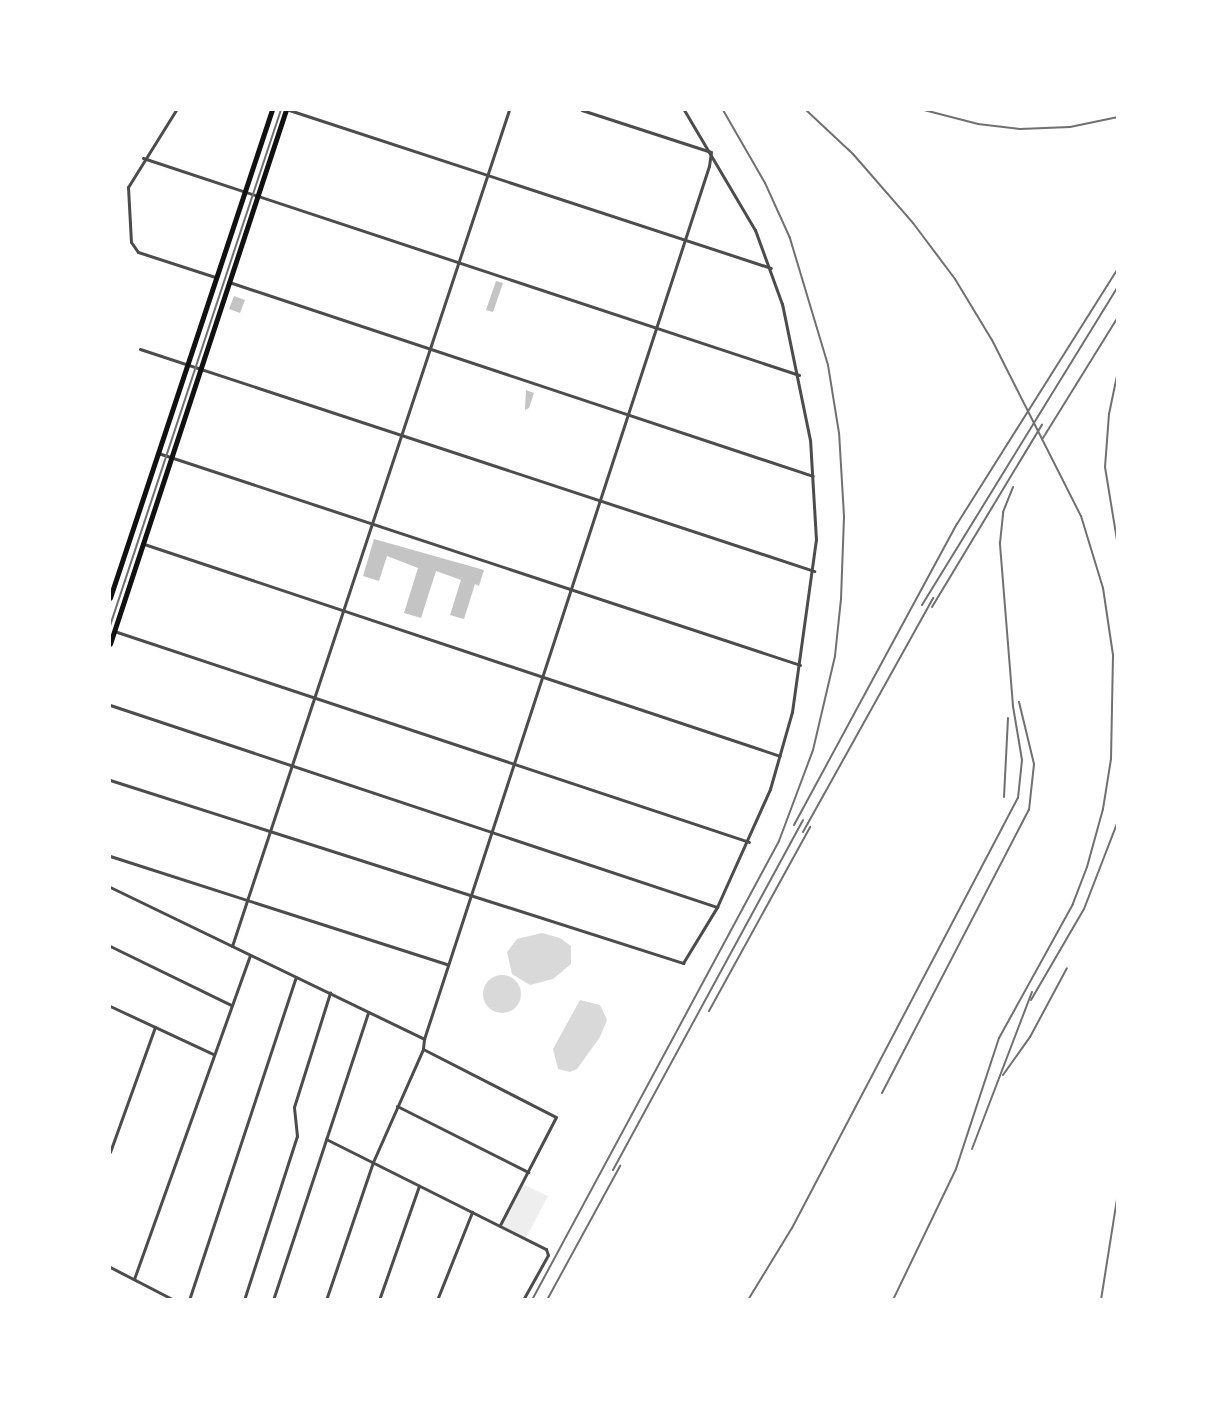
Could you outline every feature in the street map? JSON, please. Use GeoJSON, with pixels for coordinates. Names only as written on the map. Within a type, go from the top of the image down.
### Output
{"type":"FeatureCollection","features":[{"type":"Feature","properties":{"kind":"main road"},"geometry":{"type":"LineString","coordinates":[[110,598],[272,110]]}},
{"type":"Feature","properties":{"kind":"main road"},"geometry":{"type":"LineString","coordinates":[[110,644],[199,369],[287,110]]}},
{"type":"Feature","properties":{"kind":"street"},"geometry":{"type":"LineString","coordinates":[[176,110],[144,158],[127,193],[131,242],[138,252],[215,277]]}},
{"type":"Feature","properties":{"kind":"street"},"geometry":{"type":"LineString","coordinates":[[287,110],[771,268]]}},
{"type":"Feature","properties":{"kind":"street"},"geometry":{"type":"LineString","coordinates":[[232,946],[341,609],[509,110]]}},
{"type":"Feature","properties":{"kind":"street"},"geometry":{"type":"LineString","coordinates":[[582,110],[711,152]]}},
{"type":"Feature","properties":{"kind":"street"},"geometry":{"type":"LineString","coordinates":[[110,780],[680,964],[717,907],[749,842],[780,756],[800,665],[814,571],[813,476],[799,375],[771,268],[740,200],[684,110]]}},
{"type":"Feature","properties":{"kind":"street"},"geometry":{"type":"LineString","coordinates":[[326,1299],[373,1162],[423,1049],[447,964],[686,241],[711,152]]}},
{"type":"Feature","properties":{"kind":"street"},"geometry":{"type":"LineString","coordinates":[[144,158],[799,375]]}},
{"type":"Feature","properties":{"kind":"street"},"geometry":{"type":"LineString","coordinates":[[228,282],[813,476]]}},
{"type":"Feature","properties":{"kind":"street"},"geometry":{"type":"LineString","coordinates":[[140,349],[814,571]]}},
{"type":"Feature","properties":{"kind":"street"},"geometry":{"type":"LineString","coordinates":[[158,453],[800,665]]}},
{"type":"Feature","properties":{"kind":"street"},"geometry":{"type":"LineString","coordinates":[[144,544],[780,756]]}},
{"type":"Feature","properties":{"kind":"street"},"geometry":{"type":"LineString","coordinates":[[114,631],[749,842]]}},
{"type":"Feature","properties":{"kind":"street"},"geometry":{"type":"LineString","coordinates":[[110,705],[717,907]]}},
{"type":"Feature","properties":{"kind":"street"},"geometry":{"type":"LineString","coordinates":[[110,856],[447,964]]}},
{"type":"Feature","properties":{"kind":"street"},"geometry":{"type":"LineString","coordinates":[[110,887],[424,1040]]}},
{"type":"Feature","properties":{"kind":"street"},"geometry":{"type":"LineString","coordinates":[[110,946],[231,1005]]}},
{"type":"Feature","properties":{"kind":"street"},"geometry":{"type":"LineString","coordinates":[[134,1280],[250,955]]}},
{"type":"Feature","properties":{"kind":"street"},"geometry":{"type":"LineString","coordinates":[[189,1299],[296,976]]}},
{"type":"Feature","properties":{"kind":"street"},"geometry":{"type":"LineString","coordinates":[[244,1299],[297,1136],[294,1107],[330,993]]}},
{"type":"Feature","properties":{"kind":"street"},"geometry":{"type":"LineString","coordinates":[[110,1006],[213,1054]]}},
{"type":"Feature","properties":{"kind":"street"},"geometry":{"type":"LineString","coordinates":[[273,1299],[368,1012]]}},
{"type":"Feature","properties":{"kind":"street"},"geometry":{"type":"LineString","coordinates":[[110,1152],[155,1027]]}},
{"type":"Feature","properties":{"kind":"street"},"geometry":{"type":"LineString","coordinates":[[423,1049],[556,1117],[500,1225]]}},
{"type":"Feature","properties":{"kind":"street"},"geometry":{"type":"LineString","coordinates":[[397,1106],[528,1172]]}},
{"type":"Feature","properties":{"kind":"street"},"geometry":{"type":"LineString","coordinates":[[326,1139],[500,1225],[548,1252],[523,1299]]}},
{"type":"Feature","properties":{"kind":"street"},"geometry":{"type":"LineString","coordinates":[[379,1299],[419,1186]]}},
{"type":"Feature","properties":{"kind":"street"},"geometry":{"type":"LineString","coordinates":[[437,1299],[472,1212]]}},
{"type":"Feature","properties":{"kind":"street"},"geometry":{"type":"LineString","coordinates":[[110,1267],[174,1299]]}},
{"type":"Feature","properties":{"kind":"street"},"geometry":{"type":"LineString","coordinates":[[158,1299],[161,1293]]}},
{"type":"Feature","properties":{"kind":"shaded area"},"geometry":{"type":"Polygon","coordinates":[[[542,933],[560,938],[571,946],[571,964],[553,979],[530,985],[512,974],[507,952],[517,939],[542,933]]]}},
{"type":"Feature","properties":{"kind":"shaded area"},"geometry":{"type":"Polygon","coordinates":[[[502,975],[515,981],[521,994],[515,1007],[502,1013],[489,1007],[483,994],[489,981],[502,975]]]}},
{"type":"Feature","properties":{"kind":"shaded area"},"geometry":{"type":"Polygon","coordinates":[[[580,1000],[600,1005],[607,1020],[600,1037],[577,1069],[570,1072],[558,1069],[553,1049],[580,1000]]]}},
{"type":"Feature","properties":{"kind":"shaded area"},"geometry":{"type":"Polygon","coordinates":[[[522,1184],[548,1196],[526,1238],[500,1225],[522,1184]]]}},
{"type":"Feature","properties":{"kind":"building"},"geometry":{"type":"Polygon","coordinates":[[[496,281],[503,283],[493,312],[486,310],[496,281]]]}},
{"type":"Feature","properties":{"kind":"building"},"geometry":{"type":"Polygon","coordinates":[[[234,296],[245,300],[240,313],[229,309],[234,296]]]}},
{"type":"Feature","properties":{"kind":"building"},"geometry":{"type":"Polygon","coordinates":[[[526,390],[534,393],[529,408],[525,410],[526,390]]]}},
{"type":"Feature","properties":{"kind":"building"},"geometry":{"type":"Polygon","coordinates":[[[374,539],[484,570],[479,586],[475,584],[464,619],[450,615],[461,580],[436,571],[421,618],[404,613],[418,568],[387,556],[379,581],[363,576],[374,539]]]}},
{"type":"Feature","properties":{"kind":"tram line"},"geometry":{"type":"LineString","coordinates":[[110,626],[281,110]]}},
{"type":"Feature","properties":{"kind":"railway"},"geometry":{"type":"LineString","coordinates":[[532,1300],[779,841],[813,750],[835,656],[841,599],[844,516],[839,433],[828,365],[790,238],[765,183],[723,110]]}},
{"type":"Feature","properties":{"kind":"railway"},"geometry":{"type":"LineString","coordinates":[[806,110],[853,154],[913,223],[955,279],[992,340],[1081,516],[1103,588],[1113,655],[1111,759],[1103,809],[1087,867],[1073,904],[999,1038],[956,1169],[893,1300]]}},
{"type":"Feature","properties":{"kind":"railway"},"geometry":{"type":"LineString","coordinates":[[924,110],[978,124],[1020,129],[1070,127],[1118,117]]}},
{"type":"Feature","properties":{"kind":"railway"},"geometry":{"type":"LineString","coordinates":[[794,825],[957,524],[1118,268]]}},
{"type":"Feature","properties":{"kind":"railway"},"geometry":{"type":"LineString","coordinates":[[922,605],[1118,286]]}},
{"type":"Feature","properties":{"kind":"railway"},"geometry":{"type":"LineString","coordinates":[[1043,438],[1118,317]]}},
{"type":"Feature","properties":{"kind":"railway"},"geometry":{"type":"LineString","coordinates":[[1118,371],[1109,414],[1105,467],[1118,546]]}},
{"type":"Feature","properties":{"kind":"railway"},"geometry":{"type":"LineString","coordinates":[[932,607],[1042,425]]}},
{"type":"Feature","properties":{"kind":"railway"},"geometry":{"type":"LineString","coordinates":[[748,1300],[792,1228],[1018,798],[1022,760],[1013,706],[1000,543],[1003,512],[1013,487]]}},
{"type":"Feature","properties":{"kind":"railway"},"geometry":{"type":"LineString","coordinates":[[803,832],[933,598]]}},
{"type":"Feature","properties":{"kind":"railway"},"geometry":{"type":"LineString","coordinates":[[882,1093],[1029,810],[1034,764],[1019,702]]}},
{"type":"Feature","properties":{"kind":"railway"},"geometry":{"type":"LineString","coordinates":[[1004,797],[1008,718]]}},
{"type":"Feature","properties":{"kind":"railway"},"geometry":{"type":"LineString","coordinates":[[613,1170],[803,820]]}},
{"type":"Feature","properties":{"kind":"railway"},"geometry":{"type":"LineString","coordinates":[[1031,1000],[1084,909],[1118,821]]}},
{"type":"Feature","properties":{"kind":"railway"},"geometry":{"type":"LineString","coordinates":[[709,1011],[810,827]]}},
{"type":"Feature","properties":{"kind":"railway"},"geometry":{"type":"LineString","coordinates":[[1003,1075],[1030,1037],[1067,968]]}},
{"type":"Feature","properties":{"kind":"railway"},"geometry":{"type":"LineString","coordinates":[[972,1149],[1032,992]]}},
{"type":"Feature","properties":{"kind":"railway"},"geometry":{"type":"LineString","coordinates":[[547,1300],[620,1166]]}},
{"type":"Feature","properties":{"kind":"railway"},"geometry":{"type":"LineString","coordinates":[[1101,1300],[1118,1193]]}}]}
